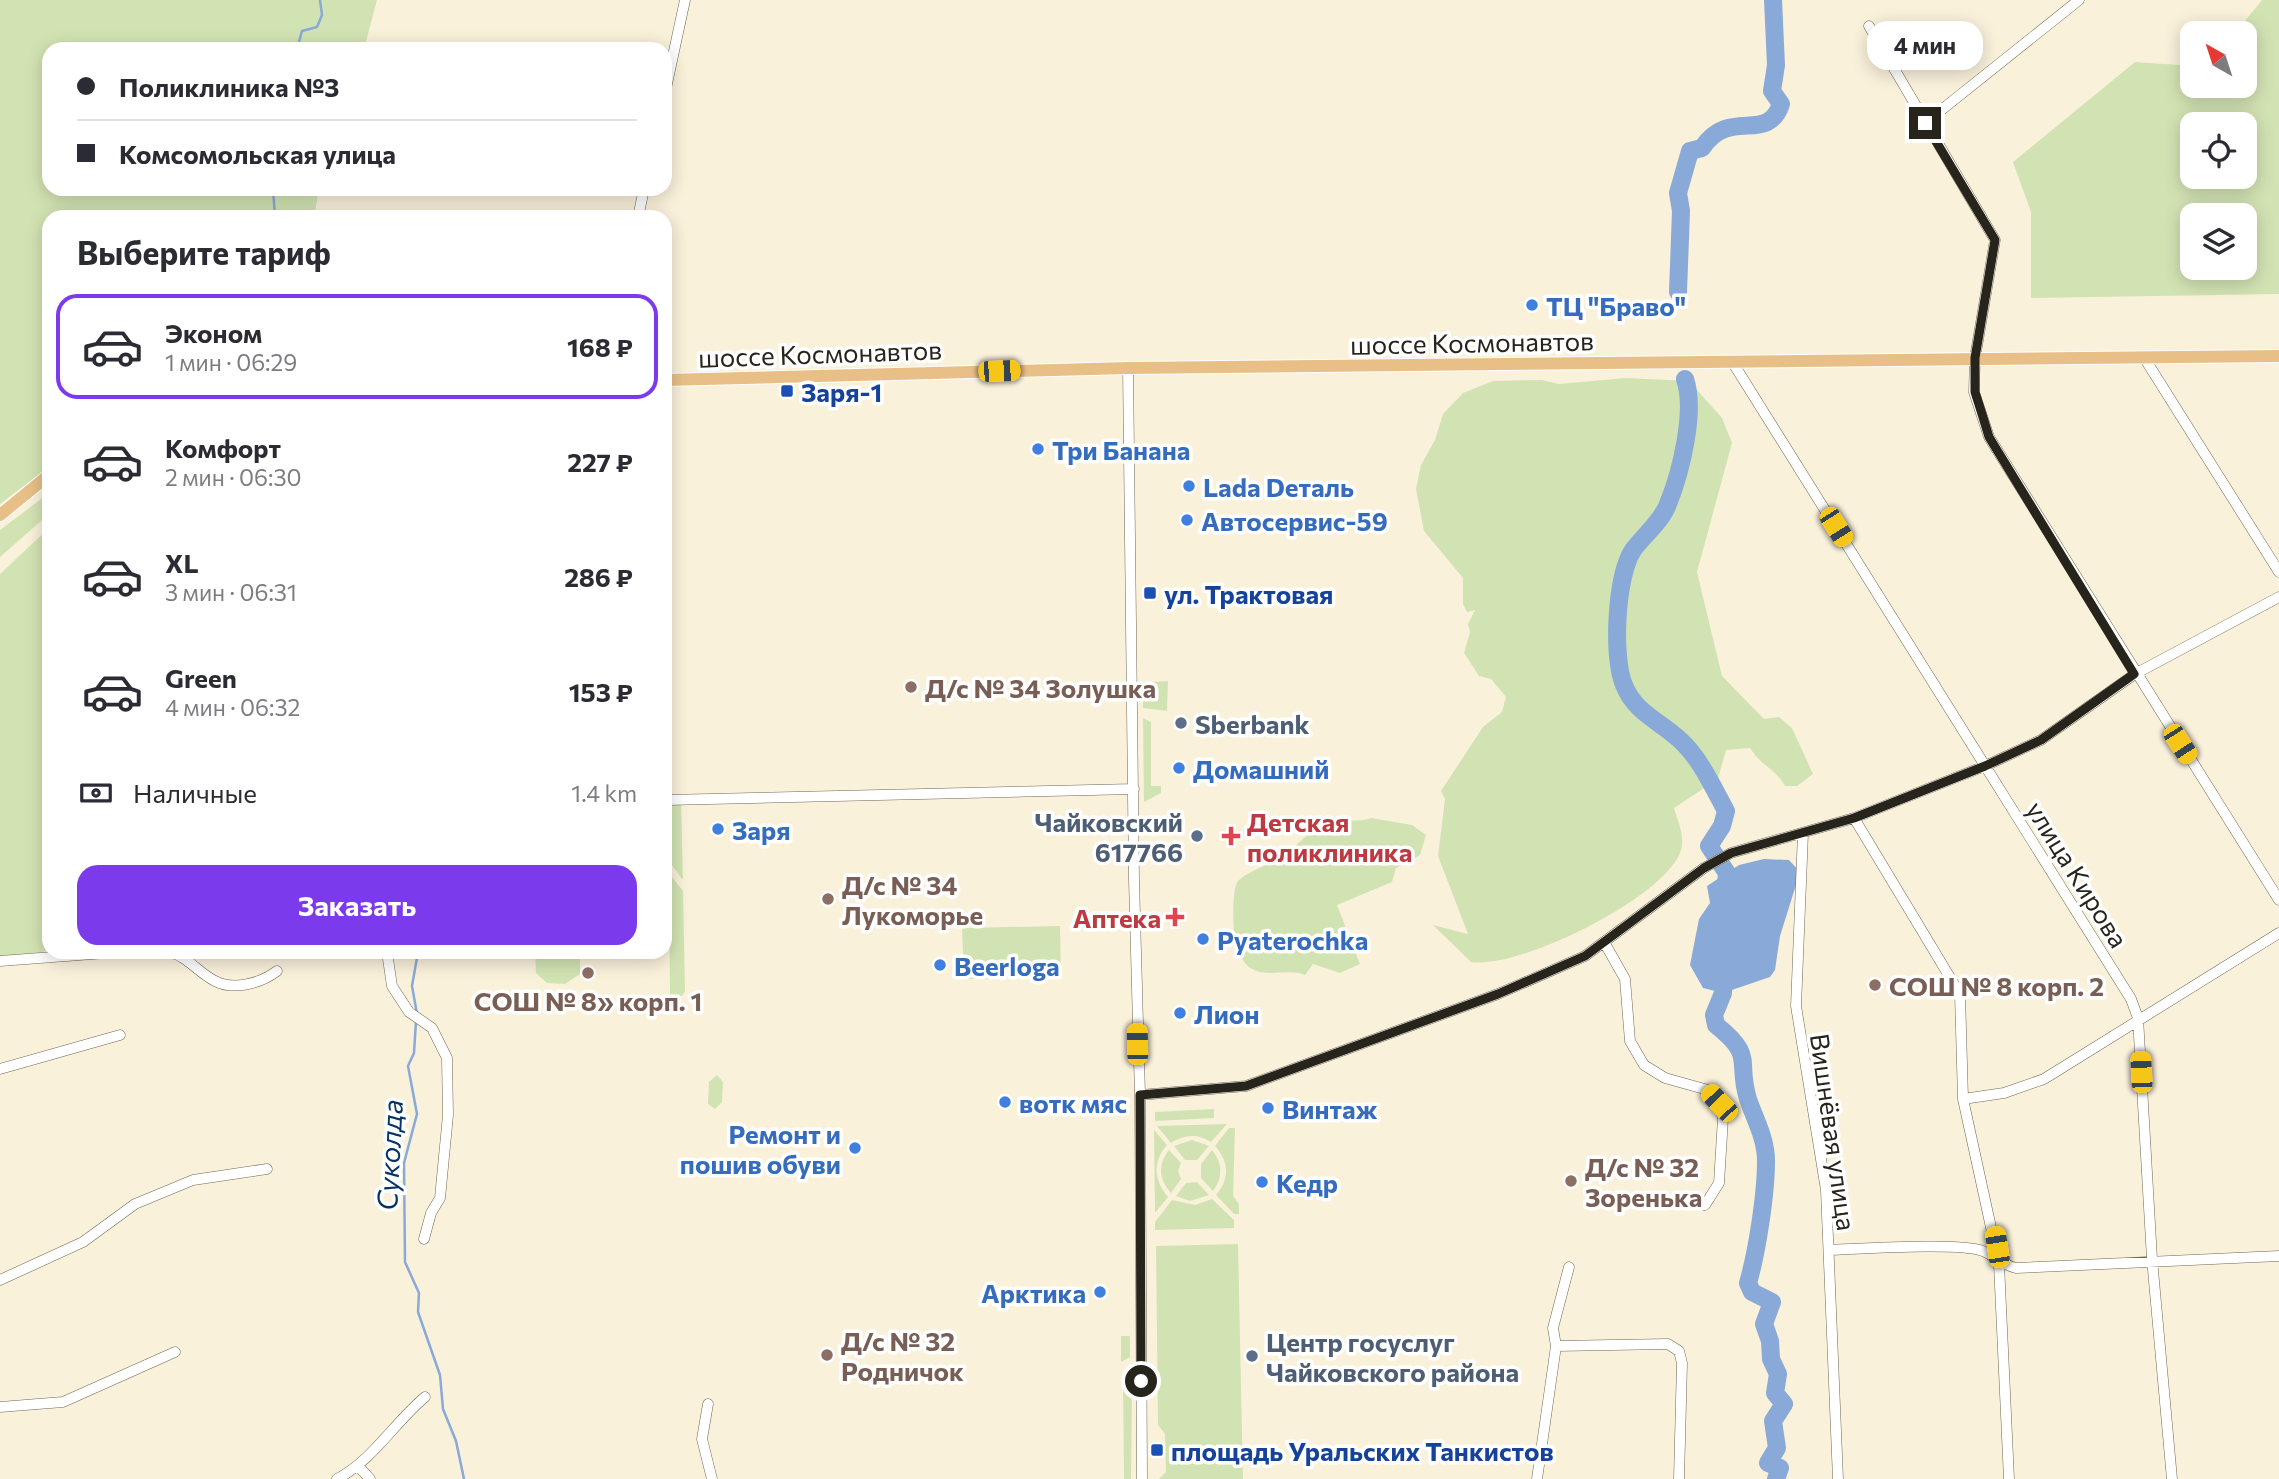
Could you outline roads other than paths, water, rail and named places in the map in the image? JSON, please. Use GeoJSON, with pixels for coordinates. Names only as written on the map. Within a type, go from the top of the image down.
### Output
{"type":"FeatureCollection","features":[{"type":"Feature","properties":{"kind":"main road","name":"шоссе Космонавтов"},"geometry":{"type":"LineString","coordinates":[[672,380],[1128,368],[2279,356]]}},
{"type":"Feature","properties":{"kind":"main road"},"geometry":{"type":"LineString","coordinates":[[0,515],[42,481]]}},
{"type":"Feature","properties":{"kind":"street"},"geometry":{"type":"LineString","coordinates":[[672,60],[685,0]]}},
{"type":"Feature","properties":{"kind":"street"},"geometry":{"type":"LineString","coordinates":[[1925,123],[2079,0]]}},
{"type":"Feature","properties":{"kind":"street"},"geometry":{"type":"LineString","coordinates":[[1868,26],[1995,240],[1975,358],[1975,392],[1989,437],[2134,674],[2279,900]]}},
{"type":"Feature","properties":{"kind":"street"},"geometry":{"type":"LineString","coordinates":[[2146,359],[2279,572]]}},
{"type":"Feature","properties":{"kind":"street","name":"улица Кирова"},"geometry":{"type":"LineString","coordinates":[[1733,363],[2131,999],[2138,1018],[2152,1259],[2172,1479]]}},
{"type":"Feature","properties":{"kind":"street"},"geometry":{"type":"LineString","coordinates":[[1128,368],[1135,789],[1133,880],[1140,1095],[1142,1479]]}},
{"type":"Feature","properties":{"kind":"street"},"geometry":{"type":"LineString","coordinates":[[1140,1095],[1246,1086],[1498,994],[1585,956],[1704,868],[1731,853],[1854,818],[1985,766],[2041,740],[2134,674],[2279,597]]}},
{"type":"Feature","properties":{"kind":"street"},"geometry":{"type":"LineString","coordinates":[[672,800],[1135,789]]}},
{"type":"Feature","properties":{"kind":"street"},"geometry":{"type":"LineString","coordinates":[[1854,818],[1960,994],[1963,1099],[1999,1264],[2009,1479]]}},
{"type":"Feature","properties":{"kind":"street","name":"Вишнёвая улица"},"geometry":{"type":"LineString","coordinates":[[1802,833],[1796,1006],[1826,1189],[1838,1479]]}},
{"type":"Feature","properties":{"kind":"street"},"geometry":{"type":"LineString","coordinates":[[1963,1099],[2004,1093],[2043,1079],[2138,1018],[2178,998],[2279,933]]}},
{"type":"Feature","properties":{"kind":"street"},"geometry":{"type":"LineString","coordinates":[[1604,942],[1625,979],[1630,1041],[1644,1065],[1665,1078],[1708,1090],[1719,1103],[1723,1118],[1719,1183],[1705,1205]]}},
{"type":"Feature","properties":{"kind":"street"},"geometry":{"type":"LineString","coordinates":[[0,961],[42,958]]}},
{"type":"Feature","properties":{"kind":"street"},"geometry":{"type":"LineString","coordinates":[[188,959],[216,982],[235,985],[263,982],[277,971]]}},
{"type":"Feature","properties":{"kind":"street"},"geometry":{"type":"LineString","coordinates":[[388,959],[392,986],[409,1012],[432,1028],[447,1058],[448,1115],[440,1198],[431,1213],[424,1239]]}},
{"type":"Feature","properties":{"kind":"street"},"geometry":{"type":"LineString","coordinates":[[0,1069],[120,1035]]}},
{"type":"Feature","properties":{"kind":"street"},"geometry":{"type":"LineString","coordinates":[[0,1280],[83,1242],[135,1204],[192,1180],[267,1169]]}},
{"type":"Feature","properties":{"kind":"street"},"geometry":{"type":"LineString","coordinates":[[1829,1250],[1982,1251],[1999,1264],[2016,1268],[2152,1259],[2279,1256]]}},
{"type":"Feature","properties":{"kind":"street"},"geometry":{"type":"LineString","coordinates":[[1537,1479],[1556,1346],[1553,1328],[1569,1268]]}},
{"type":"Feature","properties":{"kind":"street"},"geometry":{"type":"LineString","coordinates":[[1556,1346],[1668,1344],[1679,1351],[1682,1363],[1679,1479]]}},
{"type":"Feature","properties":{"kind":"street"},"geometry":{"type":"LineString","coordinates":[[0,1407],[63,1402],[175,1352]]}},
{"type":"Feature","properties":{"kind":"street"},"geometry":{"type":"LineString","coordinates":[[337,1479],[359,1467],[399,1419],[425,1397]]}},
{"type":"Feature","properties":{"kind":"street"},"geometry":{"type":"LineString","coordinates":[[708,1404],[702,1439],[712,1479]]}},
{"type":"Feature","properties":{"kind":"street"},"geometry":{"type":"LineString","coordinates":[[359,1467],[370,1479]]}},
{"type":"Feature","properties":{"kind":"water"},"geometry":{"type":"Polygon","coordinates":[[[1764,859],[1789,860],[1800,872],[1780,936],[1775,970],[1770,977],[1723,993],[1703,988],[1690,965],[1699,919],[1710,903],[1707,886],[1739,865],[1764,859]]]}},
{"type":"Feature","properties":{"kind":"waterway","name":"Суколда"},"geometry":{"type":"LineString","coordinates":[[299,42],[302,31],[317,27],[322,15],[320,0]]}},
{"type":"Feature","properties":{"kind":"waterway"},"geometry":{"type":"LineString","coordinates":[[1678,292],[1681,211],[1678,193],[1690,151],[1702,148],[1724,129],[1767,122],[1775,116],[1781,104],[1772,91],[1776,65],[1773,0]]}},
{"type":"Feature","properties":{"kind":"waterway","name":"Суколда"},"geometry":{"type":"LineString","coordinates":[[274,196],[274,210]]}},
{"type":"Feature","properties":{"kind":"waterway"},"geometry":{"type":"LineString","coordinates":[[1685,379],[1689,408],[1682,459],[1665,510],[1633,550],[1627,562],[1618,617],[1618,656],[1620,672],[1629,695],[1641,710],[1672,733],[1694,755],[1726,811],[1722,826],[1709,846],[1727,873],[1725,897]]}},
{"type":"Feature","properties":{"kind":"waterway","name":"Суколда"},"geometry":{"type":"LineString","coordinates":[[417,959],[412,986],[417,1014]]}},
{"type":"Feature","properties":{"kind":"waterway"},"geometry":{"type":"LineString","coordinates":[[1724,970],[1723,993],[1714,1015],[1716,1025],[1741,1052],[1748,1099],[1766,1153],[1763,1206],[1748,1283],[1752,1292],[1772,1302],[1764,1324],[1770,1341],[1771,1359],[1778,1374],[1775,1393],[1784,1404],[1773,1421],[1777,1448],[1768,1463],[1780,1468],[1776,1479]]}},
{"type":"Feature","properties":{"kind":"waterway","name":"Суколда"},"geometry":{"type":"LineString","coordinates":[[416,1021],[414,1053],[408,1066],[417,1114],[404,1163],[405,1262],[419,1293],[418,1312],[440,1375],[443,1409],[456,1441],[464,1479]]}},
{"type":"Feature","properties":{"kind":"place","name":"ТЦ \"Браво\""},"geometry":{"type":"Point","coordinates":[1532,305]}},
{"type":"Feature","properties":{"kind":"place","name":"Заря-1"},"geometry":{"type":"Point","coordinates":[787,391]}},
{"type":"Feature","properties":{"kind":"place","name":"Три Банана"},"geometry":{"type":"Point","coordinates":[1038,449]}},
{"type":"Feature","properties":{"kind":"place","name":"Lada Dеталь"},"geometry":{"type":"Point","coordinates":[1189,486]}},
{"type":"Feature","properties":{"kind":"place","name":"Автосервис-59"},"geometry":{"type":"Point","coordinates":[1187,520]}},
{"type":"Feature","properties":{"kind":"place","name":"ул. Трактовая"},"geometry":{"type":"Point","coordinates":[1150,593]}},
{"type":"Feature","properties":{"kind":"place","name":"Д/с № 34 Золушка"},"geometry":{"type":"Point","coordinates":[911,687]}},
{"type":"Feature","properties":{"kind":"place","name":"Sberbank"},"geometry":{"type":"Point","coordinates":[1181,723]}},
{"type":"Feature","properties":{"kind":"place","name":"Домашний"},"geometry":{"type":"Point","coordinates":[1179,768]}},
{"type":"Feature","properties":{"kind":"place","name":"Заря"},"geometry":{"type":"Point","coordinates":[718,829]}},
{"type":"Feature","properties":{"kind":"place","name":"Чайковский 617766"},"geometry":{"type":"Point","coordinates":[1197,836]}},
{"type":"Feature","properties":{"kind":"place","name":"Детская поликлиника"},"geometry":{"type":"Point","coordinates":[1231,836]}},
{"type":"Feature","properties":{"kind":"place","name":"Д/с № 34 Лукоморье"},"geometry":{"type":"Point","coordinates":[828,899]}},
{"type":"Feature","properties":{"kind":"place","name":"Аптека"},"geometry":{"type":"Point","coordinates":[1175,917]}},
{"type":"Feature","properties":{"kind":"place","name":"Pyaterochka"},"geometry":{"type":"Point","coordinates":[1203,939]}},
{"type":"Feature","properties":{"kind":"place","name":"Beerloga"},"geometry":{"type":"Point","coordinates":[940,965]}},
{"type":"Feature","properties":{"kind":"place","name":"СОШ № 8» корп. 1"},"geometry":{"type":"Point","coordinates":[588,973]}},
{"type":"Feature","properties":{"kind":"place","name":"СОШ № 8 корп. 2"},"geometry":{"type":"Point","coordinates":[1875,985]}},
{"type":"Feature","properties":{"kind":"place","name":"Лион"},"geometry":{"type":"Point","coordinates":[1180,1013]}},
{"type":"Feature","properties":{"kind":"place","name":"вотк мяс"},"geometry":{"type":"Point","coordinates":[1005,1102]}},
{"type":"Feature","properties":{"kind":"place","name":"Винтаж"},"geometry":{"type":"Point","coordinates":[1268,1108]}},
{"type":"Feature","properties":{"kind":"place","name":"Ремонт и пошив обуви"},"geometry":{"type":"Point","coordinates":[855,1148]}},
{"type":"Feature","properties":{"kind":"place","name":"Д/с № 32 Зоренька"},"geometry":{"type":"Point","coordinates":[1571,1181]}},
{"type":"Feature","properties":{"kind":"place","name":"Кедр"},"geometry":{"type":"Point","coordinates":[1262,1182]}},
{"type":"Feature","properties":{"kind":"place","name":"Арктика"},"geometry":{"type":"Point","coordinates":[1100,1292]}},
{"type":"Feature","properties":{"kind":"place","name":"Д/с № 32 Родничок"},"geometry":{"type":"Point","coordinates":[827,1355]}},
{"type":"Feature","properties":{"kind":"place","name":"Центр госуслуг Чайковского района"},"geometry":{"type":"Point","coordinates":[1252,1356]}},
{"type":"Feature","properties":{"kind":"place","name":"площадь Уральских Танкистов"},"geometry":{"type":"Point","coordinates":[1157,1450]}}]}
